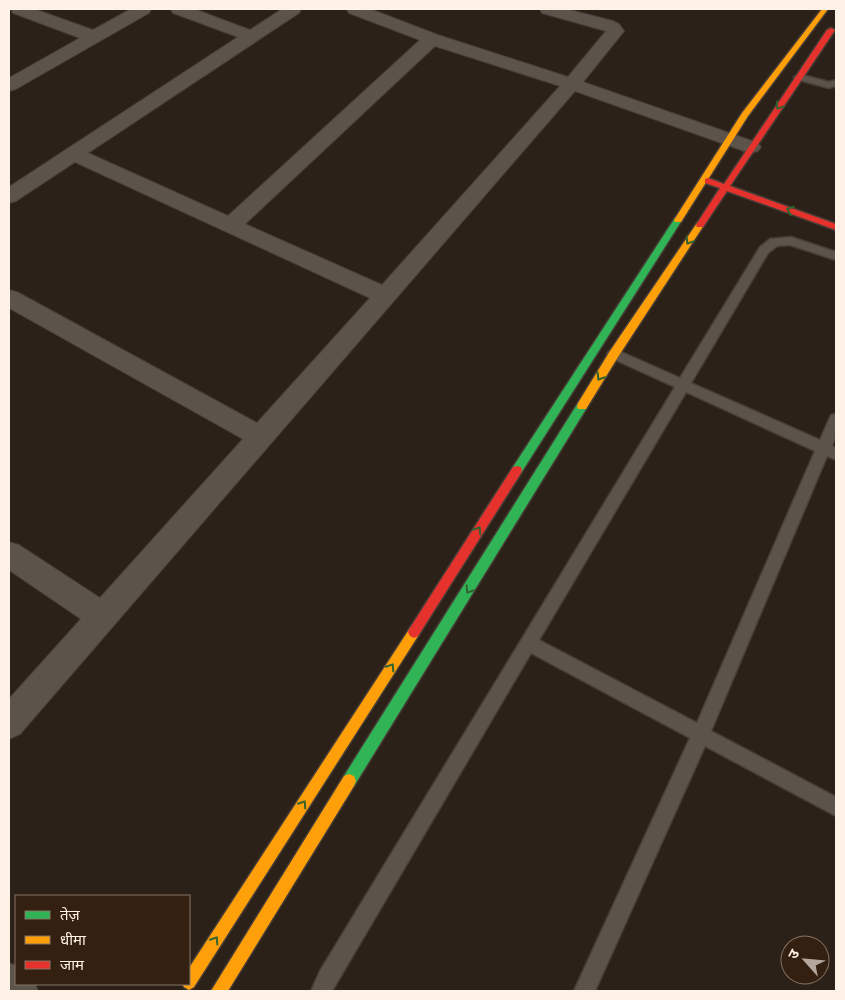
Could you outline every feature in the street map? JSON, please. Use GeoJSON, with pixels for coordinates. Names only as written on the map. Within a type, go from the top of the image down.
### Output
{"type":"FeatureCollection","features":[{"type":"Feature","properties":{"kind":"street"},"geometry":{"type":"LineString","coordinates":[[19,9],[94,37]]}},
{"type":"Feature","properties":{"kind":"street"},"geometry":{"type":"LineString","coordinates":[[14,77],[94,37],[143,9]]}},
{"type":"Feature","properties":{"kind":"street"},"geometry":{"type":"LineString","coordinates":[[179,9],[251,36]]}},
{"type":"Feature","properties":{"kind":"street"},"geometry":{"type":"LineString","coordinates":[[9,196],[293,9]]}},
{"type":"Feature","properties":{"kind":"street"},"geometry":{"type":"LineString","coordinates":[[355,9],[432,39],[572,84],[751,147]]}},
{"type":"Feature","properties":{"kind":"street"},"geometry":{"type":"LineString","coordinates":[[9,723],[572,84],[615,31],[613,28],[553,9]]}},
{"type":"Feature","properties":{"kind":"street"},"geometry":{"type":"LineString","coordinates":[[190,980],[745,115],[824,9]]}},
{"type":"Feature","properties":{"kind":"street"},"geometry":{"type":"LineString","coordinates":[[219,991],[614,354],[724,187],[738,175],[751,147],[836,22]]}},
{"type":"Feature","properties":{"kind":"street"},"geometry":{"type":"LineString","coordinates":[[231,225],[432,39]]}},
{"type":"Feature","properties":{"kind":"street"},"geometry":{"type":"LineString","coordinates":[[74,154],[386,296]]}},
{"type":"Feature","properties":{"kind":"street"},"geometry":{"type":"LineString","coordinates":[[712,166],[738,175]]}},
{"type":"Feature","properties":{"kind":"street"},"geometry":{"type":"LineString","coordinates":[[704,180],[836,227]]}},
{"type":"Feature","properties":{"kind":"street"},"geometry":{"type":"LineString","coordinates":[[9,298],[261,437]]}},
{"type":"Feature","properties":{"kind":"street"},"geometry":{"type":"LineString","coordinates":[[9,554],[104,617]]}},
{"type":"Feature","properties":{"kind":"street"},"geometry":{"type":"LineString","coordinates":[[9,982],[19,991]]}},
{"type":"Feature","properties":{"kind":"lane"},"geometry":{"type":"LineString","coordinates":[[799,77],[829,85],[836,83]]}},
{"type":"Feature","properties":{"kind":"lane"},"geometry":{"type":"LineString","coordinates":[[321,991],[327,978],[764,250],[774,242],[791,241],[836,256]]}},
{"type":"Feature","properties":{"kind":"lane"},"geometry":{"type":"LineString","coordinates":[[614,354],[830,451]]}},
{"type":"Feature","properties":{"kind":"lane"},"geometry":{"type":"LineString","coordinates":[[584,991],[830,451],[836,419]]}},
{"type":"Feature","properties":{"kind":"lane"},"geometry":{"type":"LineString","coordinates":[[529,643],[836,807]]}},
{"type":"Feature","properties":{"kind":"traffic: fast"},"geometry":{"type":"LineString","coordinates":[[517,470],[678,220]]}},
{"type":"Feature","properties":{"kind":"traffic: fast"},"geometry":{"type":"LineString","coordinates":[[349,781],[582,406]]}},
{"type":"Feature","properties":{"kind":"traffic: slow"},"geometry":{"type":"LineString","coordinates":[[678,220],[745,115],[825,9]]}},
{"type":"Feature","properties":{"kind":"traffic: slow"},"geometry":{"type":"LineString","coordinates":[[582,406],[614,354],[700,225]]}},
{"type":"Feature","properties":{"kind":"traffic: slow"},"geometry":{"type":"LineString","coordinates":[[190,980],[414,632]]}},
{"type":"Feature","properties":{"kind":"traffic: slow"},"geometry":{"type":"LineString","coordinates":[[219,991],[349,781]]}},
{"type":"Feature","properties":{"kind":"traffic: jam"},"geometry":{"type":"LineString","coordinates":[[700,225],[831,30]]}},
{"type":"Feature","properties":{"kind":"traffic: jam"},"geometry":{"type":"LineString","coordinates":[[708,181],[836,227]]}},
{"type":"Feature","properties":{"kind":"traffic: jam"},"geometry":{"type":"LineString","coordinates":[[414,632],[517,470]]}}]}
